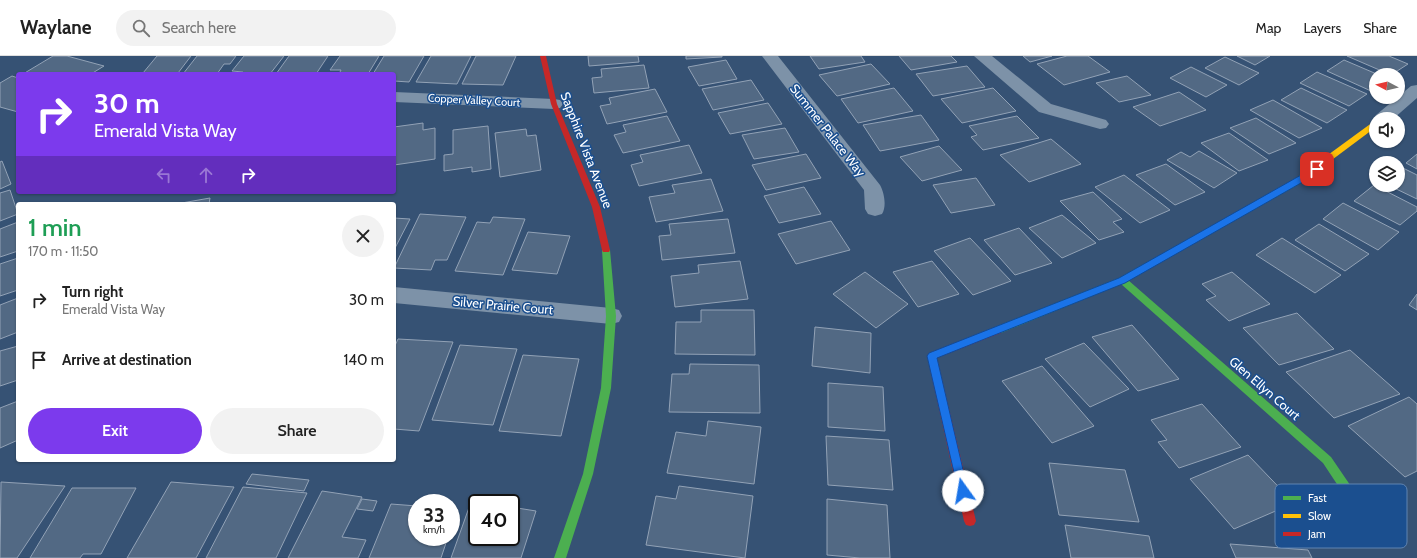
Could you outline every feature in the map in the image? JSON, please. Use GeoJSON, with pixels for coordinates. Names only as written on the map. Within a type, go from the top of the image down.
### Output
{"type":"FeatureCollection","features":[{"type":"Feature","properties":{"kind":"street","name":"Sapphire Vista Avenue"},"geometry":{"type":"LineString","coordinates":[[543,56],[554,104],[596,207],[606,247],[611,316],[606,388],[590,466],[560,558]]}},
{"type":"Feature","properties":{"kind":"street","name":"Summer Palace Way"},"geometry":{"type":"LineString","coordinates":[[770,56],[873,188],[875,209]]}},
{"type":"Feature","properties":{"kind":"street"},"geometry":{"type":"LineString","coordinates":[[982,56],[1045,108],[1100,124]]}},
{"type":"Feature","properties":{"kind":"street"},"geometry":{"type":"LineString","coordinates":[[1390,112],[1417,90]]}},
{"type":"Feature","properties":{"kind":"street","name":"Copper Valley Court"},"geometry":{"type":"LineString","coordinates":[[396,97],[554,104]]}},
{"type":"Feature","properties":{"kind":"street"},"geometry":{"type":"LineString","coordinates":[[970,520],[932,356],[1122,280],[1305,178],[1369,129]]}},
{"type":"Feature","properties":{"kind":"street","name":"Glen Ellyn Court"},"geometry":{"type":"LineString","coordinates":[[1122,280],[1326,460],[1342,484]]}},
{"type":"Feature","properties":{"kind":"street","name":"Silver Prairie Court"},"geometry":{"type":"LineString","coordinates":[[396,295],[611,316]]}},
{"type":"Feature","properties":{"kind":"building"},"geometry":{"type":"Polygon","coordinates":[[[53,56],[67,56],[104,66],[94,72],[26,72],[53,56]]]}},
{"type":"Feature","properties":{"kind":"building"},"geometry":{"type":"Polygon","coordinates":[[[157,56],[191,56],[179,72],[144,72],[157,56]]]}},
{"type":"Feature","properties":{"kind":"building"},"geometry":{"type":"Polygon","coordinates":[[[197,56],[236,56],[230,64],[224,64],[218,72],[185,72],[197,56]]]}},
{"type":"Feature","properties":{"kind":"building"},"geometry":{"type":"Polygon","coordinates":[[[244,56],[284,56],[272,72],[232,71],[244,56]]]}},
{"type":"Feature","properties":{"kind":"building"},"geometry":{"type":"Polygon","coordinates":[[[289,56],[328,56],[317,72],[277,72],[289,56]]]}},
{"type":"Feature","properties":{"kind":"building"},"geometry":{"type":"Polygon","coordinates":[[[340,56],[379,56],[369,72],[340,72],[341,70],[330,70],[340,56]]]}},
{"type":"Feature","properties":{"kind":"building"},"geometry":{"type":"Polygon","coordinates":[[[384,56],[424,56],[409,82],[396,81],[396,72],[374,72],[384,56]]]}},
{"type":"Feature","properties":{"kind":"building"},"geometry":{"type":"Polygon","coordinates":[[[431,56],[471,56],[457,84],[416,82],[431,56]]]}},
{"type":"Feature","properties":{"kind":"building"},"geometry":{"type":"Polygon","coordinates":[[[476,56],[516,56],[503,85],[462,84],[476,56]]]}},
{"type":"Feature","properties":{"kind":"building"},"geometry":{"type":"Polygon","coordinates":[[[588,56],[638,56],[639,62],[589,66],[588,56]]]}},
{"type":"Feature","properties":{"kind":"building"},"geometry":{"type":"Polygon","coordinates":[[[686,56],[722,56],[722,57],[686,59],[686,56]]]}},
{"type":"Feature","properties":{"kind":"building"},"geometry":{"type":"Polygon","coordinates":[[[810,56],[861,56],[865,62],[819,69],[810,56]]]}},
{"type":"Feature","properties":{"kind":"building"},"geometry":{"type":"Polygon","coordinates":[[[899,56],[951,56],[957,62],[911,70],[899,56]]]}},
{"type":"Feature","properties":{"kind":"building"},"geometry":{"type":"Polygon","coordinates":[[[1023,56],[1052,56],[1030,62],[1023,56]]]}},
{"type":"Feature","properties":{"kind":"building"},"geometry":{"type":"Polygon","coordinates":[[[1067,56],[1088,56],[1110,72],[1064,85],[1037,64],[1067,56]]]}},
{"type":"Feature","properties":{"kind":"building"},"geometry":{"type":"Polygon","coordinates":[[[1237,56],[1270,56],[1255,65],[1237,56]]]}},
{"type":"Feature","properties":{"kind":"building"},"geometry":{"type":"Polygon","coordinates":[[[1347,56],[1389,56],[1408,64],[1402,68],[1375,68],[1347,56]]]}},
{"type":"Feature","properties":{"kind":"building"},"geometry":{"type":"Polygon","coordinates":[[[1225,57],[1259,73],[1239,85],[1205,68],[1225,57]]]}},
{"type":"Feature","properties":{"kind":"building"},"geometry":{"type":"Polygon","coordinates":[[[726,60],[737,79],[699,86],[688,67],[726,60]]]}},
{"type":"Feature","properties":{"kind":"building"},"geometry":{"type":"Polygon","coordinates":[[[1344,60],[1369,71],[1369,90],[1327,71],[1344,60]]]}},
{"type":"Feature","properties":{"kind":"building"},"geometry":{"type":"Polygon","coordinates":[[[871,64],[890,84],[837,96],[819,75],[871,64]]]}},
{"type":"Feature","properties":{"kind":"building"},"geometry":{"type":"Polygon","coordinates":[[[644,65],[649,88],[594,93],[592,78],[602,77],[601,69],[644,65]]]}},
{"type":"Feature","properties":{"kind":"building"},"geometry":{"type":"Polygon","coordinates":[[[967,66],[985,87],[933,96],[916,74],[967,66]]]}},
{"type":"Feature","properties":{"kind":"building"},"geometry":{"type":"Polygon","coordinates":[[[1191,67],[1227,85],[1206,97],[1170,78],[1191,67]]]}},
{"type":"Feature","properties":{"kind":"building"},"geometry":{"type":"Polygon","coordinates":[[[1317,72],[1367,94],[1349,106],[1300,83],[1317,72]]]}},
{"type":"Feature","properties":{"kind":"building"},"geometry":{"type":"Polygon","coordinates":[[[12,76],[16,77],[16,111],[0,107],[0,83],[12,76]]]}},
{"type":"Feature","properties":{"kind":"building"},"geometry":{"type":"Polygon","coordinates":[[[1127,76],[1151,95],[1119,102],[1096,83],[1127,76]]]}},
{"type":"Feature","properties":{"kind":"building"},"geometry":{"type":"Polygon","coordinates":[[[751,80],[764,100],[713,110],[702,89],[751,80]]]}},
{"type":"Feature","properties":{"kind":"building"},"geometry":{"type":"Polygon","coordinates":[[[894,88],[913,111],[858,123],[841,99],[894,88]]]}},
{"type":"Feature","properties":{"kind":"building"},"geometry":{"type":"Polygon","coordinates":[[[993,88],[1016,111],[962,123],[941,99],[993,88]]]}},
{"type":"Feature","properties":{"kind":"building"},"geometry":{"type":"Polygon","coordinates":[[[1301,88],[1347,110],[1327,123],[1281,100],[1301,88]]]}},
{"type":"Feature","properties":{"kind":"building"},"geometry":{"type":"Polygon","coordinates":[[[655,89],[667,112],[607,124],[600,106],[611,104],[609,98],[655,89]]]}},
{"type":"Feature","properties":{"kind":"building"},"geometry":{"type":"Polygon","coordinates":[[[1179,92],[1206,110],[1160,126],[1133,107],[1179,92]]]}},
{"type":"Feature","properties":{"kind":"building"},"geometry":{"type":"Polygon","coordinates":[[[1273,100],[1322,128],[1299,138],[1250,110],[1273,100]]]}},
{"type":"Feature","properties":{"kind":"building"},"geometry":{"type":"Polygon","coordinates":[[[768,103],[782,124],[730,134],[718,113],[768,103]]]}},
{"type":"Feature","properties":{"kind":"building"},"geometry":{"type":"Polygon","coordinates":[[[921,115],[939,140],[880,151],[863,125],[921,115]]]}},
{"type":"Feature","properties":{"kind":"building"},"geometry":{"type":"Polygon","coordinates":[[[667,116],[680,141],[623,153],[614,135],[626,132],[623,125],[667,116]]]}},
{"type":"Feature","properties":{"kind":"building"},"geometry":{"type":"Polygon","coordinates":[[[1017,116],[1039,138],[983,150],[971,137],[977,135],[969,126],[1017,116]]]}},
{"type":"Feature","properties":{"kind":"building"},"geometry":{"type":"Polygon","coordinates":[[[1256,118],[1296,143],[1269,154],[1230,128],[1256,118]]]}},
{"type":"Feature","properties":{"kind":"building"},"geometry":{"type":"Polygon","coordinates":[[[423,123],[423,130],[435,128],[435,159],[396,165],[396,127],[423,123]]]}},
{"type":"Feature","properties":{"kind":"building"},"geometry":{"type":"Polygon","coordinates":[[[488,126],[491,169],[472,172],[472,167],[444,171],[444,155],[453,154],[453,130],[488,126]]]}},
{"type":"Feature","properties":{"kind":"building"},"geometry":{"type":"Polygon","coordinates":[[[785,128],[799,152],[754,159],[742,135],[785,128]]]}},
{"type":"Feature","properties":{"kind":"building"},"geometry":{"type":"Polygon","coordinates":[[[526,129],[527,136],[536,135],[541,170],[500,177],[495,133],[526,129]]]}},
{"type":"Feature","properties":{"kind":"building"},"geometry":{"type":"Polygon","coordinates":[[[1229,133],[1268,160],[1239,171],[1201,143],[1229,133]]]}},
{"type":"Feature","properties":{"kind":"building"},"geometry":{"type":"Polygon","coordinates":[[[1051,139],[1081,164],[1029,182],[1000,155],[1051,139]]]}},
{"type":"Feature","properties":{"kind":"building"},"geometry":{"type":"Polygon","coordinates":[[[689,145],[702,173],[639,186],[631,165],[643,162],[640,155],[689,145]]]}},
{"type":"Feature","properties":{"kind":"building"},"geometry":{"type":"Polygon","coordinates":[[[939,146],[962,170],[922,181],[900,157],[939,146]]]}},
{"type":"Feature","properties":{"kind":"building"},"geometry":{"type":"Polygon","coordinates":[[[1199,151],[1237,173],[1214,188],[1167,160],[1181,152],[1190,157],[1199,151]]]}},
{"type":"Feature","properties":{"kind":"building"},"geometry":{"type":"Polygon","coordinates":[[[806,154],[821,178],[766,190],[752,165],[806,154]]]}},
{"type":"Feature","properties":{"kind":"building"},"geometry":{"type":"Polygon","coordinates":[[[1417,154],[1417,169],[1406,163],[1417,154]]]}},
{"type":"Feature","properties":{"kind":"building"},"geometry":{"type":"Polygon","coordinates":[[[2,161],[11,184],[0,189],[0,162],[2,161]]]}},
{"type":"Feature","properties":{"kind":"building"},"geometry":{"type":"Polygon","coordinates":[[[1166,164],[1205,192],[1175,205],[1136,175],[1166,164]]]}},
{"type":"Feature","properties":{"kind":"building"},"geometry":{"type":"Polygon","coordinates":[[[1405,169],[1417,175],[1417,199],[1402,192],[1405,192],[1405,169]]]}},
{"type":"Feature","properties":{"kind":"building"},"geometry":{"type":"Polygon","coordinates":[[[1124,175],[1170,210],[1140,223],[1095,187],[1124,175]]]}},
{"type":"Feature","properties":{"kind":"building"},"geometry":{"type":"Polygon","coordinates":[[[976,178],[995,205],[951,213],[933,185],[976,178]]]}},
{"type":"Feature","properties":{"kind":"building"},"geometry":{"type":"Polygon","coordinates":[[[711,179],[723,211],[656,222],[649,197],[675,193],[672,185],[711,179]]]}},
{"type":"Feature","properties":{"kind":"building"},"geometry":{"type":"Polygon","coordinates":[[[804,187],[821,214],[779,223],[764,196],[804,187]]]}},
{"type":"Feature","properties":{"kind":"building"},"geometry":{"type":"Polygon","coordinates":[[[1369,189],[1369,192],[1388,192],[1417,207],[1417,211],[1400,225],[1354,201],[1369,189]]]}},
{"type":"Feature","properties":{"kind":"building"},"geometry":{"type":"Polygon","coordinates":[[[10,190],[16,208],[16,215],[0,221],[0,193],[10,190]]]}},
{"type":"Feature","properties":{"kind":"building"},"geometry":{"type":"Polygon","coordinates":[[[1093,192],[1122,219],[1113,222],[1124,232],[1099,240],[1060,201],[1093,192]]]}},
{"type":"Feature","properties":{"kind":"building"},"geometry":{"type":"Polygon","coordinates":[[[210,198],[209,202],[187,202],[210,198]]]}},
{"type":"Feature","properties":{"kind":"building"},"geometry":{"type":"Polygon","coordinates":[[[1343,203],[1399,232],[1378,250],[1323,219],[1343,203]]]}},
{"type":"Feature","properties":{"kind":"building"},"geometry":{"type":"Polygon","coordinates":[[[420,214],[466,217],[447,260],[435,260],[431,270],[396,268],[396,264],[420,214]]]}},
{"type":"Feature","properties":{"kind":"building"},"geometry":{"type":"Polygon","coordinates":[[[1062,215],[1096,243],[1062,258],[1029,228],[1062,215]]]}},
{"type":"Feature","properties":{"kind":"building"},"geometry":{"type":"Polygon","coordinates":[[[493,217],[525,219],[503,275],[455,271],[477,222],[490,223],[493,217]]]}},
{"type":"Feature","properties":{"kind":"building"},"geometry":{"type":"Polygon","coordinates":[[[396,218],[410,219],[396,246],[396,218]]]}},
{"type":"Feature","properties":{"kind":"building"},"geometry":{"type":"Polygon","coordinates":[[[728,219],[735,253],[662,260],[659,236],[671,235],[669,224],[728,219]]]}},
{"type":"Feature","properties":{"kind":"building"},"geometry":{"type":"Polygon","coordinates":[[[831,221],[850,250],[796,264],[778,234],[831,221]]]}},
{"type":"Feature","properties":{"kind":"building"},"geometry":{"type":"Polygon","coordinates":[[[16,223],[16,252],[0,257],[0,229],[16,223]]]}},
{"type":"Feature","properties":{"kind":"building"},"geometry":{"type":"Polygon","coordinates":[[[1319,224],[1369,254],[1345,271],[1295,240],[1319,224]]]}},
{"type":"Feature","properties":{"kind":"building"},"geometry":{"type":"Polygon","coordinates":[[[1019,228],[1052,263],[1015,275],[984,240],[1019,228]]]}},
{"type":"Feature","properties":{"kind":"building"},"geometry":{"type":"Polygon","coordinates":[[[528,232],[570,236],[557,274],[512,270],[528,232]]]}},
{"type":"Feature","properties":{"kind":"building"},"geometry":{"type":"Polygon","coordinates":[[[970,238],[1011,281],[973,295],[934,251],[970,238]]]}},
{"type":"Feature","properties":{"kind":"building"},"geometry":{"type":"Polygon","coordinates":[[[1282,238],[1341,275],[1315,293],[1256,255],[1282,238]]]}},
{"type":"Feature","properties":{"kind":"building"},"geometry":{"type":"Polygon","coordinates":[[[16,259],[16,291],[0,296],[0,264],[16,259]]]}},
{"type":"Feature","properties":{"kind":"building"},"geometry":{"type":"Polygon","coordinates":[[[740,261],[748,299],[675,307],[671,276],[699,273],[698,265],[740,261]]]}},
{"type":"Feature","properties":{"kind":"building"},"geometry":{"type":"Polygon","coordinates":[[[932,261],[959,294],[918,307],[893,272],[932,261]]]}},
{"type":"Feature","properties":{"kind":"building"},"geometry":{"type":"Polygon","coordinates":[[[865,272],[908,304],[876,328],[833,294],[865,272]]]}},
{"type":"Feature","properties":{"kind":"building"},"geometry":{"type":"Polygon","coordinates":[[[1232,272],[1270,304],[1229,321],[1206,300],[1216,296],[1202,284],[1232,272]]]}},
{"type":"Feature","properties":{"kind":"building"},"geometry":{"type":"Polygon","coordinates":[[[1417,294],[1417,310],[1409,305],[1417,294]]]}},
{"type":"Feature","properties":{"kind":"building"},"geometry":{"type":"Polygon","coordinates":[[[16,299],[16,333],[0,339],[0,305],[16,299]]]}},
{"type":"Feature","properties":{"kind":"building"},"geometry":{"type":"Polygon","coordinates":[[[701,310],[754,310],[755,355],[675,354],[676,322],[701,322],[701,310]]]}},
{"type":"Feature","properties":{"kind":"building"},"geometry":{"type":"Polygon","coordinates":[[[1297,313],[1334,349],[1279,365],[1243,328],[1297,313]]]}},
{"type":"Feature","properties":{"kind":"building"},"geometry":{"type":"Polygon","coordinates":[[[1132,325],[1179,379],[1138,391],[1092,337],[1132,325]]]}},
{"type":"Feature","properties":{"kind":"building"},"geometry":{"type":"Polygon","coordinates":[[[815,327],[871,333],[870,373],[812,366],[815,327]]]}},
{"type":"Feature","properties":{"kind":"building"},"geometry":{"type":"Polygon","coordinates":[[[398,339],[453,342],[419,431],[396,429],[396,344],[398,339]]]}},
{"type":"Feature","properties":{"kind":"building"},"geometry":{"type":"Polygon","coordinates":[[[1084,343],[1129,389],[1090,407],[1045,359],[1084,343]]]}},
{"type":"Feature","properties":{"kind":"building"},"geometry":{"type":"Polygon","coordinates":[[[460,345],[517,349],[493,425],[432,420],[460,345]]]}},
{"type":"Feature","properties":{"kind":"building"},"geometry":{"type":"Polygon","coordinates":[[[16,347],[16,381],[0,386],[0,351],[16,347]]]}},
{"type":"Feature","properties":{"kind":"building"},"geometry":{"type":"Polygon","coordinates":[[[1350,350],[1400,394],[1334,418],[1286,372],[1350,350]]]}},
{"type":"Feature","properties":{"kind":"building"},"geometry":{"type":"Polygon","coordinates":[[[523,355],[579,359],[561,436],[499,431],[523,355]]]}},
{"type":"Feature","properties":{"kind":"building"},"geometry":{"type":"Polygon","coordinates":[[[690,364],[759,365],[760,413],[669,412],[672,374],[689,374],[690,364]]]}},
{"type":"Feature","properties":{"kind":"building"},"geometry":{"type":"Polygon","coordinates":[[[1042,366],[1094,426],[1052,443],[1002,381],[1042,366]]]}},
{"type":"Feature","properties":{"kind":"building"},"geometry":{"type":"Polygon","coordinates":[[[828,383],[883,387],[885,431],[828,427],[828,383]]]}},
{"type":"Feature","properties":{"kind":"building"},"geometry":{"type":"Polygon","coordinates":[[[1409,397],[1417,404],[1417,471],[1405,477],[1348,426],[1409,397]]]}},
{"type":"Feature","properties":{"kind":"building"},"geometry":{"type":"Polygon","coordinates":[[[16,402],[16,441],[0,448],[0,408],[16,402]]]}},
{"type":"Feature","properties":{"kind":"building"},"geometry":{"type":"Polygon","coordinates":[[[1202,404],[1241,447],[1179,468],[1158,442],[1167,440],[1151,420],[1202,404]]]}},
{"type":"Feature","properties":{"kind":"building"},"geometry":{"type":"Polygon","coordinates":[[[708,421],[761,427],[754,484],[667,473],[676,432],[706,436],[708,421]]]}},
{"type":"Feature","properties":{"kind":"building"},"geometry":{"type":"Polygon","coordinates":[[[826,436],[889,440],[893,490],[828,485],[826,436]]]}},
{"type":"Feature","properties":{"kind":"building"},"geometry":{"type":"Polygon","coordinates":[[[1248,455],[1276,484],[1275,511],[1234,529],[1190,479],[1248,455]]]}},
{"type":"Feature","properties":{"kind":"building"},"geometry":{"type":"Polygon","coordinates":[[[1049,463],[1125,470],[1139,522],[1059,515],[1049,463]]]}},
{"type":"Feature","properties":{"kind":"building"},"geometry":{"type":"Polygon","coordinates":[[[252,474],[309,480],[304,491],[246,484],[252,474]]]}},
{"type":"Feature","properties":{"kind":"building"},"geometry":{"type":"Polygon","coordinates":[[[1,482],[65,486],[17,558],[0,558],[1,482]]]}},
{"type":"Feature","properties":{"kind":"building"},"geometry":{"type":"Polygon","coordinates":[[[171,482],[234,487],[196,558],[127,558],[171,482]]]}},
{"type":"Feature","properties":{"kind":"building"},"geometry":{"type":"Polygon","coordinates":[[[679,486],[753,496],[745,558],[646,545],[656,496],[676,499],[679,486]]]}},
{"type":"Feature","properties":{"kind":"building"},"geometry":{"type":"Polygon","coordinates":[[[243,487],[307,493],[276,558],[206,558],[243,487]]]}},
{"type":"Feature","properties":{"kind":"building"},"geometry":{"type":"Polygon","coordinates":[[[72,488],[136,488],[101,554],[83,554],[80,558],[30,558],[72,488]]]}},
{"type":"Feature","properties":{"kind":"building"},"geometry":{"type":"Polygon","coordinates":[[[322,491],[362,497],[342,537],[366,540],[358,558],[288,558],[322,491]]]}},
{"type":"Feature","properties":{"kind":"building"},"geometry":{"type":"Polygon","coordinates":[[[362,499],[377,501],[373,511],[357,509],[362,499]]]}},
{"type":"Feature","properties":{"kind":"building"},"geometry":{"type":"Polygon","coordinates":[[[827,499],[887,505],[890,558],[860,558],[827,555],[827,499]]]}},
{"type":"Feature","properties":{"kind":"building"},"geometry":{"type":"Polygon","coordinates":[[[391,504],[408,505],[408,546],[445,546],[441,558],[369,558],[391,504]]]}},
{"type":"Feature","properties":{"kind":"building"},"geometry":{"type":"Polygon","coordinates":[[[520,508],[536,511],[521,558],[451,558],[455,546],[460,546],[460,533],[468,510],[468,546],[520,546],[520,508]]]}},
{"type":"Feature","properties":{"kind":"building"},"geometry":{"type":"Polygon","coordinates":[[[1065,525],[1149,536],[1154,558],[1071,558],[1065,525]]]}},
{"type":"Feature","properties":{"kind":"building"},"geometry":{"type":"Polygon","coordinates":[[[1230,544],[1308,550],[1312,558],[1236,558],[1230,544]]]}},
{"type":"Feature","properties":{"kind":"traffic: fast"},"geometry":{"type":"LineString","coordinates":[[998,330],[1122,280],[1298,181]]}},
{"type":"Feature","properties":{"kind":"traffic: fast"},"geometry":{"type":"LineString","coordinates":[[560,558],[588,474],[606,388],[611,316],[606,250]]}},
{"type":"Feature","properties":{"kind":"traffic: fast"},"geometry":{"type":"LineString","coordinates":[[1122,280],[1327,460],[1343,484]]}},
{"type":"Feature","properties":{"kind":"traffic: slow"},"geometry":{"type":"LineString","coordinates":[[1298,181],[1369,129]]}},
{"type":"Feature","properties":{"kind":"traffic: jam"},"geometry":{"type":"LineString","coordinates":[[543,56],[554,104],[596,207],[606,250]]}},
{"type":"Feature","properties":{"kind":"traffic: jam"},"geometry":{"type":"LineString","coordinates":[[970,521],[932,356],[998,330]]}},
{"type":"Feature","properties":{"kind":"route"},"geometry":{"type":"LineString","coordinates":[[963,491],[932,356],[1122,280],[1305,178],[1317,169]]}}]}
